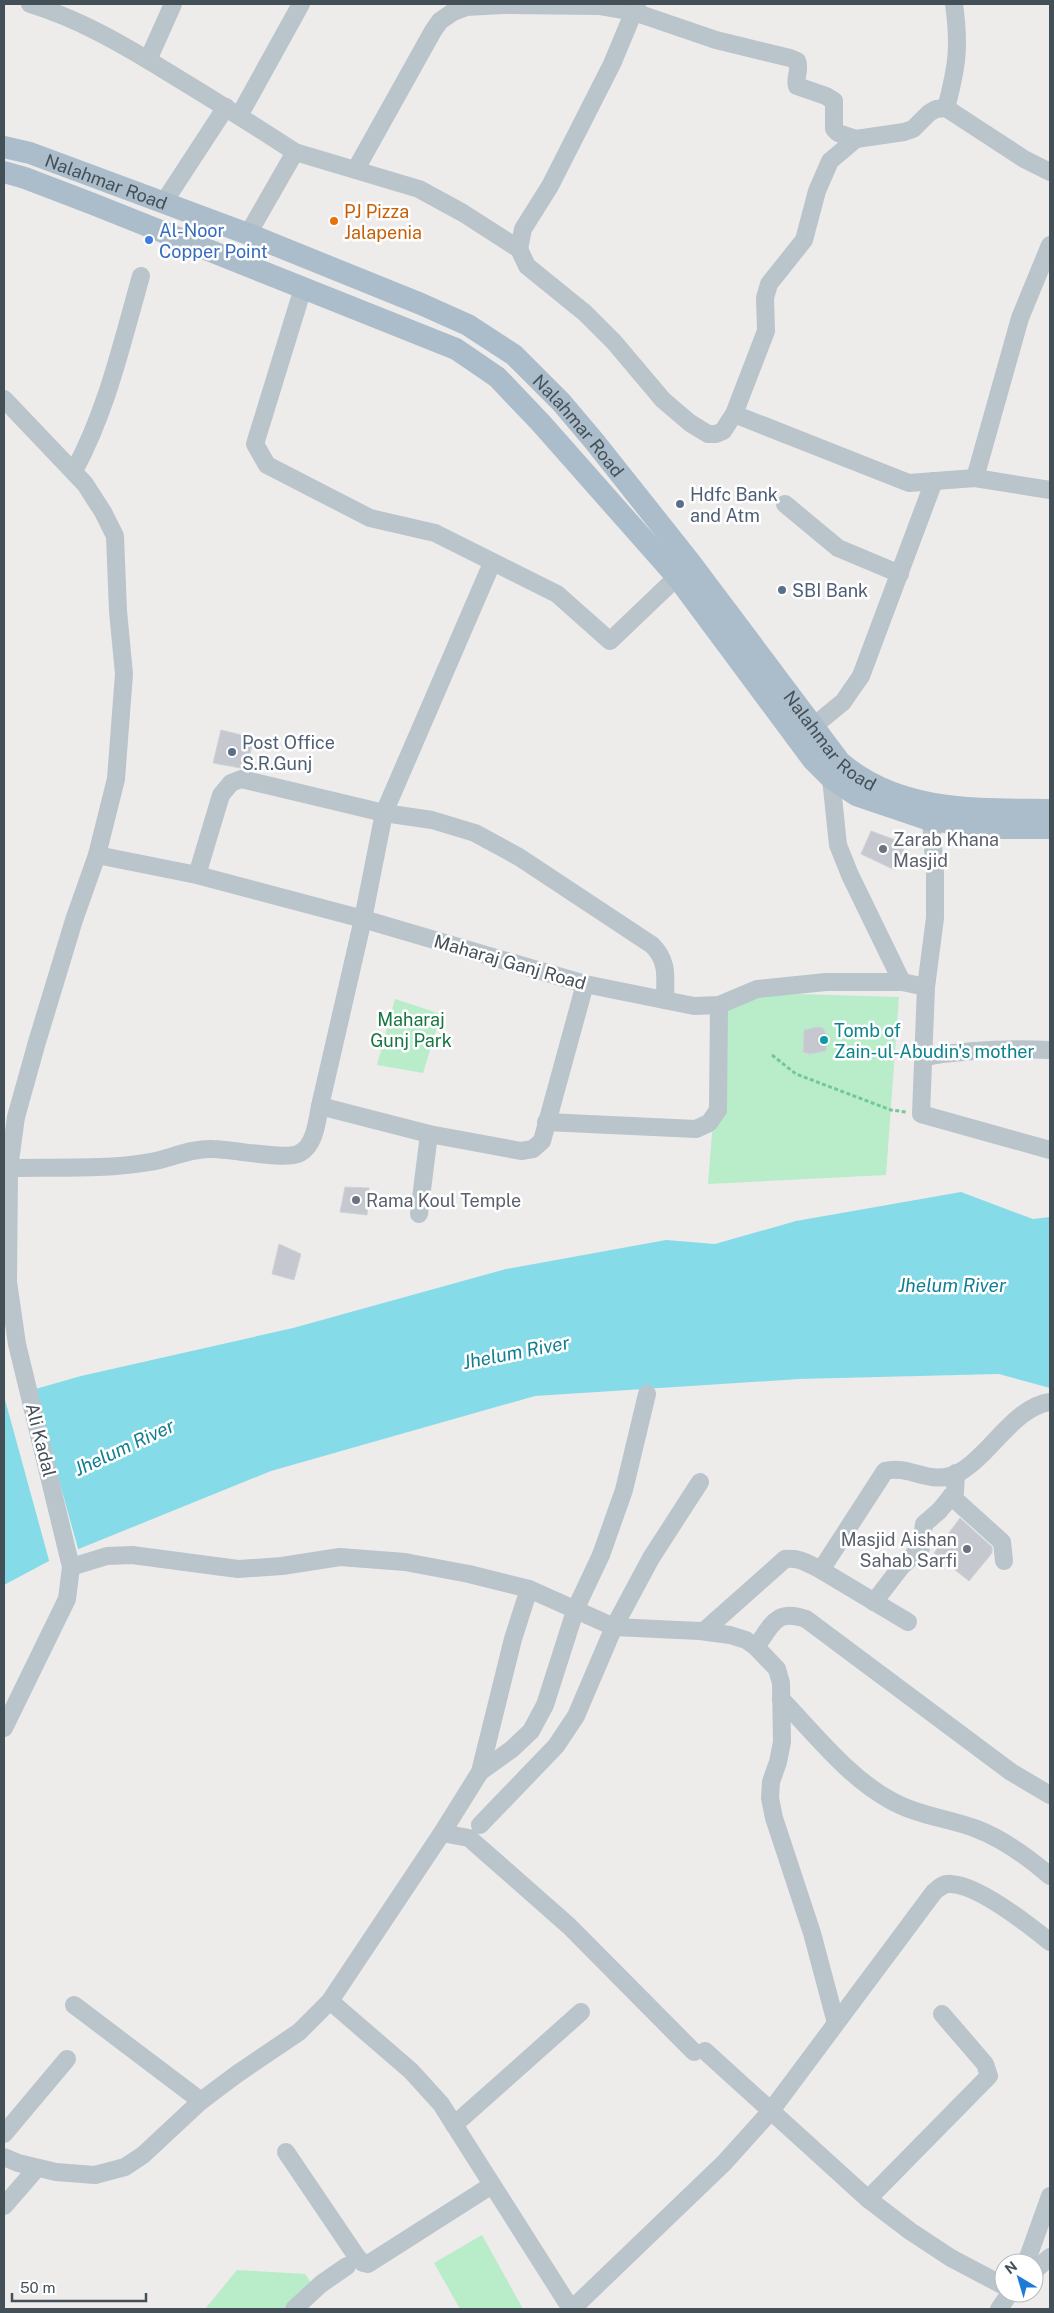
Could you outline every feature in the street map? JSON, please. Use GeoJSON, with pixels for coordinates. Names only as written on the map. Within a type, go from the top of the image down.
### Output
{"type":"FeatureCollection","features":[{"type":"Feature","properties":{"kind":"main road","name":"Nalahmar Road"},"geometry":{"type":"LineString","coordinates":[[4,147],[30,153],[248,234],[468,325],[514,354],[561,402],[690,562],[806,733]]}},
{"type":"Feature","properties":{"kind":"main road","name":"Nalahmar Road"},"geometry":{"type":"LineString","coordinates":[[4,172],[42,184],[456,348],[496,377],[540,422],[677,577],[806,733],[856,776],[930,812],[1050,810]]}},
{"type":"Feature","properties":{"kind":"main road"},"geometry":{"type":"LineString","coordinates":[[806,733],[813,760],[831,778],[856,795],[993,828],[1050,828]]}},
{"type":"Feature","properties":{"kind":"street"},"geometry":{"type":"LineString","coordinates":[[30,4],[61,13],[98,31],[233,112],[295,152],[419,189],[463,213],[520,249],[528,266],[585,313],[614,342],[663,400],[690,423],[708,434],[716,434],[723,431],[734,414],[766,332],[766,289],[774,276],[804,240],[817,191],[830,161],[856,138]]}},
{"type":"Feature","properties":{"kind":"street"},"geometry":{"type":"LineString","coordinates":[[148,60],[173,4]]}},
{"type":"Feature","properties":{"kind":"street"},"geometry":{"type":"LineString","coordinates":[[164,202],[233,112],[301,4]]}},
{"type":"Feature","properties":{"kind":"street"},"geometry":{"type":"LineString","coordinates":[[946,108],[956,72],[958,46],[954,4]]}},
{"type":"Feature","properties":{"kind":"street"},"geometry":{"type":"LineString","coordinates":[[356,169],[440,21],[453,12],[466,7],[503,5],[636,8],[716,40],[794,59],[798,65],[797,86],[826,96],[834,102],[834,129],[838,133],[856,138],[904,132],[912,129],[929,112],[946,108],[1024,159],[1050,172]]}},
{"type":"Feature","properties":{"kind":"street"},"geometry":{"type":"LineString","coordinates":[[520,249],[524,229],[550,186],[608,73],[636,8]]}},
{"type":"Feature","properties":{"kind":"street"},"geometry":{"type":"LineString","coordinates":[[248,234],[295,152]]}},
{"type":"Feature","properties":{"kind":"street"},"geometry":{"type":"LineString","coordinates":[[976,478],[1020,318],[1050,245]]}},
{"type":"Feature","properties":{"kind":"street"},"geometry":{"type":"LineString","coordinates":[[74,471],[88,446],[104,406],[141,276]]}},
{"type":"Feature","properties":{"kind":"street"},"geometry":{"type":"LineString","coordinates":[[303,288],[255,444],[267,464],[370,518],[435,533],[557,594],[610,641],[677,577]]}},
{"type":"Feature","properties":{"kind":"street","name":"Ali Kadal"},"geometry":{"type":"LineString","coordinates":[[4,399],[86,484],[115,536],[118,611],[124,674],[116,778],[97,855],[74,920],[16,1116],[6,1167],[8,1282],[17,1344],[71,1567],[67,1599],[4,1728]]}},
{"type":"Feature","properties":{"kind":"street"},"geometry":{"type":"LineString","coordinates":[[734,414],[894,479],[909,483],[976,478],[1050,490]]}},
{"type":"Feature","properties":{"kind":"street"},"geometry":{"type":"LineString","coordinates":[[806,733],[843,702],[861,676],[934,481]]}},
{"type":"Feature","properties":{"kind":"street"},"geometry":{"type":"LineString","coordinates":[[785,504],[838,548],[900,574]]}},
{"type":"Feature","properties":{"kind":"street"},"geometry":{"type":"LineString","coordinates":[[6,1167],[120,1166],[152,1162],[181,1152],[212,1149],[280,1156],[299,1155],[308,1148],[320,1106],[363,919],[384,813],[492,563]]}},
{"type":"Feature","properties":{"kind":"street"},"geometry":{"type":"LineString","coordinates":[[831,778],[838,845],[850,875],[902,982]]}},
{"type":"Feature","properties":{"kind":"street"},"geometry":{"type":"LineString","coordinates":[[197,875],[221,795],[231,783],[242,779],[384,813],[432,820],[475,833],[519,857],[640,937],[661,954],[666,968],[664,1000]]}},
{"type":"Feature","properties":{"kind":"street"},"geometry":{"type":"LineString","coordinates":[[930,812],[935,873],[935,918],[926,987],[921,1114],[1050,1150]]}},
{"type":"Feature","properties":{"kind":"street","name":"Maharaj Ganj Road"},"geometry":{"type":"LineString","coordinates":[[97,855],[197,875],[363,919],[585,984],[694,1006],[719,1005],[757,988],[826,982],[902,982],[926,987]]}},
{"type":"Feature","properties":{"kind":"street"},"geometry":{"type":"LineString","coordinates":[[320,1106],[428,1134],[521,1151],[533,1149],[542,1141],[585,984]]}},
{"type":"Feature","properties":{"kind":"street"},"geometry":{"type":"LineString","coordinates":[[546,1122],[696,1129],[709,1123],[718,1110],[719,1005]]}},
{"type":"Feature","properties":{"kind":"street"},"geometry":{"type":"LineString","coordinates":[[924,1058],[962,1051],[1011,1048],[1050,1050]]}},
{"type":"Feature","properties":{"kind":"street"},"geometry":{"type":"LineString","coordinates":[[419,1214],[428,1134]]}},
{"type":"Feature","properties":{"kind":"street"},"geometry":{"type":"LineString","coordinates":[[480,1772],[512,1749],[531,1731],[545,1705],[576,1608],[601,1555],[624,1490],[646,1394]]}},
{"type":"Feature","properties":{"kind":"street"},"geometry":{"type":"LineString","coordinates":[[821,1570],[885,1472],[894,1469],[903,1470],[928,1478],[956,1473],[973,1462],[1025,1413],[1036,1405],[1050,1402]]}},
{"type":"Feature","properties":{"kind":"street"},"geometry":{"type":"LineString","coordinates":[[874,1602],[901,1567],[921,1548],[924,1524],[939,1511],[955,1492],[956,1473]]}},
{"type":"Feature","properties":{"kind":"street"},"geometry":{"type":"LineString","coordinates":[[480,1825],[556,1746],[579,1709],[614,1627],[651,1558],[700,1482]]}},
{"type":"Feature","properties":{"kind":"street"},"geometry":{"type":"LineString","coordinates":[[951,1496],[1002,1542],[1004,1561]]}},
{"type":"Feature","properties":{"kind":"street"},"geometry":{"type":"LineString","coordinates":[[71,1567],[107,1556],[132,1555],[238,1570],[282,1566],[340,1557],[405,1562],[469,1574],[529,1589],[576,1608],[614,1627],[704,1631],[730,1635],[746,1640],[756,1647],[777,1669],[781,1683],[782,1742],[771,1782],[770,1798],[774,1818],[812,1933],[836,2023]]}},
{"type":"Feature","properties":{"kind":"street"},"geometry":{"type":"LineString","coordinates":[[704,1631],[785,1559],[793,1558],[802,1560],[821,1570],[908,1622]]}},
{"type":"Feature","properties":{"kind":"street"},"geometry":{"type":"LineString","coordinates":[[4,2156],[37,2168],[56,2172],[95,2175],[125,2167],[143,2155],[201,2101],[299,2032],[330,2001],[442,1833],[480,1772],[513,1640],[529,1589]]}},
{"type":"Feature","properties":{"kind":"street"},"geometry":{"type":"LineString","coordinates":[[756,1647],[780,1617],[792,1614],[806,1619],[1011,1772],[1050,1795]]}},
{"type":"Feature","properties":{"kind":"street"},"geometry":{"type":"LineString","coordinates":[[781,1699],[871,1789],[913,1812],[976,1829],[1006,1843],[1029,1858],[1050,1876]]}},
{"type":"Feature","properties":{"kind":"street"},"geometry":{"type":"LineString","coordinates":[[442,1833],[469,1838],[569,1926],[699,2051],[868,2199],[910,2231],[951,2258],[994,2281]]}},
{"type":"Feature","properties":{"kind":"street"},"geometry":{"type":"LineString","coordinates":[[330,2001],[411,2071],[441,2104],[572,2309],[724,2164],[770,2112],[934,1892],[942,1885],[956,1885],[982,1895],[1023,1920],[1050,1942]]}},
{"type":"Feature","properties":{"kind":"street"},"geometry":{"type":"LineString","coordinates":[[74,2005],[201,2101]]}},
{"type":"Feature","properties":{"kind":"street"},"geometry":{"type":"LineString","coordinates":[[454,2125],[581,2012]]}},
{"type":"Feature","properties":{"kind":"street"},"geometry":{"type":"LineString","coordinates":[[868,2199],[989,2076],[985,2064],[942,2014]]}},
{"type":"Feature","properties":{"kind":"street"},"geometry":{"type":"LineString","coordinates":[[4,2134],[67,2059]]}},
{"type":"Feature","properties":{"kind":"street"},"geometry":{"type":"LineString","coordinates":[[286,2152],[357,2257],[362,2263],[368,2264],[492,2185]]}},
{"type":"Feature","properties":{"kind":"street"},"geometry":{"type":"LineString","coordinates":[[4,2206],[37,2168]]}},
{"type":"Feature","properties":{"kind":"street"},"geometry":{"type":"LineString","coordinates":[[1030,2253],[1050,2196]]}},
{"type":"Feature","properties":{"kind":"street"},"geometry":{"type":"LineString","coordinates":[[294,2309],[321,2284],[347,2266]]}},
{"type":"Feature","properties":{"kind":"path"},"geometry":{"type":"LineString","coordinates":[[772,1055],[796,1074],[835,1090],[891,1110],[921,1114]]}},
{"type":"Feature","properties":{"kind":"green space"},"geometry":{"type":"Polygon","coordinates":[[[758,993],[899,997],[886,1175],[708,1184],[712,1133],[721,1111],[724,1006],[758,993]]]}},
{"type":"Feature","properties":{"kind":"green space","name":"Maharaj Gunj Park"},"geometry":{"type":"Polygon","coordinates":[[[395,999],[441,1014],[423,1073],[377,1065],[395,999]]]}},
{"type":"Feature","properties":{"kind":"green space"},"geometry":{"type":"Polygon","coordinates":[[[482,2235],[523,2309],[460,2309],[434,2263],[482,2235]]]}},
{"type":"Feature","properties":{"kind":"green space"},"geometry":{"type":"Polygon","coordinates":[[[237,2270],[305,2274],[317,2291],[300,2309],[205,2309],[237,2270]]]}},
{"type":"Feature","properties":{"kind":"water","name":"Jhelum River"},"geometry":{"type":"Polygon","coordinates":[[[961,1192],[1033,1219],[1050,1217],[1050,1388],[999,1374],[799,1379],[535,1396],[271,1471],[49,1561],[4,1585],[4,1398],[81,1376],[293,1328],[506,1269],[666,1240],[715,1244],[796,1221],[961,1192]]]}},
{"type":"Feature","properties":{"kind":"pier"},"geometry":{"type":"Polygon","coordinates":[[[33,1387],[79,1552],[50,1564],[4,1396],[33,1387]]]}},
{"type":"Feature","properties":{"kind":"building"},"geometry":{"type":"Polygon","coordinates":[[[221,730],[254,738],[246,769],[213,763],[221,730]]]}},
{"type":"Feature","properties":{"kind":"building","name":"Zarab Khana Masjid"},"geometry":{"type":"Polygon","coordinates":[[[871,831],[906,844],[895,870],[861,854],[871,831]]]}},
{"type":"Feature","properties":{"kind":"building"},"geometry":{"type":"Polygon","coordinates":[[[817,1027],[823,1028],[827,1036],[826,1051],[810,1054],[803,1052],[804,1030],[817,1027]]]}},
{"type":"Feature","properties":{"kind":"building","name":"Rama Koul Temple"},"geometry":{"type":"Polygon","coordinates":[[[345,1187],[369,1188],[367,1215],[340,1212],[345,1187]]]}},
{"type":"Feature","properties":{"kind":"building"},"geometry":{"type":"Polygon","coordinates":[[[279,1244],[301,1254],[294,1280],[272,1274],[279,1244]]]}},
{"type":"Feature","properties":{"kind":"building","name":"Masjid Aishan Sahab Sarfi"},"geometry":{"type":"Polygon","coordinates":[[[960,1518],[992,1547],[992,1553],[969,1581],[934,1553],[960,1518]]]}},
{"type":"Feature","properties":{"kind":"place","name":"PJ Pizza Jalapenia"},"geometry":{"type":"Point","coordinates":[334,221]}},
{"type":"Feature","properties":{"kind":"place","name":"Al-Noor Copper Point"},"geometry":{"type":"Point","coordinates":[149,240]}},
{"type":"Feature","properties":{"kind":"place","name":"Hdfc Bank and Atm"},"geometry":{"type":"Point","coordinates":[680,504]}},
{"type":"Feature","properties":{"kind":"place","name":"SBI Bank"},"geometry":{"type":"Point","coordinates":[782,590]}},
{"type":"Feature","properties":{"kind":"place","name":"Post Office S.R.Gunj"},"geometry":{"type":"Point","coordinates":[232,752]}},
{"type":"Feature","properties":{"kind":"place","name":"Zarab Khana Masjid"},"geometry":{"type":"Point","coordinates":[883,849]}},
{"type":"Feature","properties":{"kind":"place","name":"Tomb of Zain-ul-Abudin's mother"},"geometry":{"type":"Point","coordinates":[824,1040]}},
{"type":"Feature","properties":{"kind":"place","name":"Rama Koul Temple"},"geometry":{"type":"Point","coordinates":[356,1200]}},
{"type":"Feature","properties":{"kind":"place","name":"Masjid Aishan Sahab Sarfi"},"geometry":{"type":"Point","coordinates":[967,1549]}}]}
